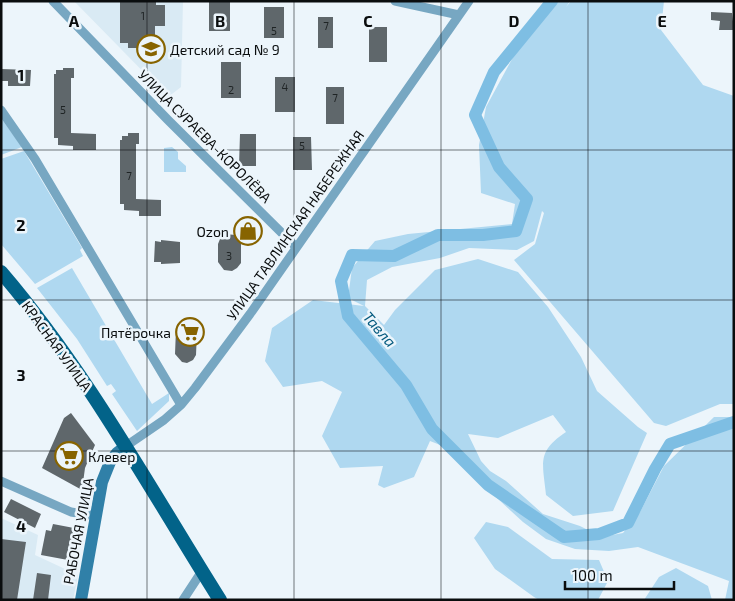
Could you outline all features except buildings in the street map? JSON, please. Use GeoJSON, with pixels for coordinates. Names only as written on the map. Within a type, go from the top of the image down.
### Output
{"type":"FeatureCollection","features":[{"type":"Feature","properties":{"kind":"main road","name":"КРАСНАЯ УЛИЦА"},"geometry":{"type":"LineString","coordinates":[[1,272],[66,356],[126,446],[220,600]]}},
{"type":"Feature","properties":{"kind":"street","name":"УЛИЦА СУРАЕВА-КОРОЛЁВА"},"geometry":{"type":"LineString","coordinates":[[53,1],[168,120],[296,247]]}},
{"type":"Feature","properties":{"kind":"street"},"geometry":{"type":"LineString","coordinates":[[395,1],[459,15]]}},
{"type":"Feature","properties":{"kind":"street","name":"УЛИЦА ТАВЛИНСКАЯ НАБЕРЕЖНАЯ"},"geometry":{"type":"LineString","coordinates":[[126,446],[164,420],[180,405],[250,314],[469,1]]}},
{"type":"Feature","properties":{"kind":"street"},"geometry":{"type":"LineString","coordinates":[[1,110],[35,159],[180,405]]}},
{"type":"Feature","properties":{"kind":"street","name":"РАБОЧАЯ УЛИЦА"},"geometry":{"type":"LineString","coordinates":[[81,600],[105,470],[117,453],[126,446]]}},
{"type":"Feature","properties":{"kind":"street"},"geometry":{"type":"LineString","coordinates":[[1,481],[71,512],[96,516]]}},
{"type":"Feature","properties":{"kind":"street"},"geometry":{"type":"LineString","coordinates":[[183,600],[202,571]]}},
{"type":"Feature","properties":{"kind":"shaded area","name":"Детский сад № 9"},"geometry":{"type":"Polygon","coordinates":[[[74,1],[183,1],[181,87],[168,97],[74,1]]]}},
{"type":"Feature","properties":{"kind":"shaded area"},"geometry":{"type":"Polygon","coordinates":[[[547,1],[570,1],[566,7],[571,1],[664,1],[661,30],[703,85],[734,96],[734,404],[720,404],[666,426],[654,423],[514,260],[535,244],[544,213],[542,211],[534,241],[517,250],[469,248],[440,258],[392,267],[367,280],[365,306],[384,325],[395,310],[435,270],[478,259],[518,272],[548,307],[581,357],[597,391],[647,433],[613,511],[573,516],[546,495],[543,466],[546,452],[556,439],[566,432],[553,415],[498,438],[468,434],[481,461],[490,471],[506,481],[543,514],[580,526],[602,537],[623,533],[640,512],[664,466],[714,417],[734,417],[734,600],[725,600],[729,581],[638,547],[609,551],[575,549],[546,539],[523,522],[459,463],[463,454],[430,441],[414,477],[384,488],[378,485],[383,466],[340,468],[322,436],[342,392],[322,381],[283,387],[265,361],[272,328],[313,300],[364,306],[348,298],[352,268],[375,241],[408,234],[512,224],[515,204],[481,193],[479,145],[486,107],[547,1]]]}},
{"type":"Feature","properties":{"kind":"shaded area"},"geometry":{"type":"Polygon","coordinates":[[[1,118],[22,147],[1,155],[1,118]]]}},
{"type":"Feature","properties":{"kind":"shaded area"},"geometry":{"type":"Polygon","coordinates":[[[172,147],[178,152],[178,159],[186,166],[186,172],[164,172],[164,148],[172,147]]]}},
{"type":"Feature","properties":{"kind":"shaded area"},"geometry":{"type":"Polygon","coordinates":[[[24,151],[82,248],[80,250],[83,256],[35,284],[1,244],[1,159],[24,151]]]}},
{"type":"Feature","properties":{"kind":"shaded area"},"geometry":{"type":"Polygon","coordinates":[[[72,268],[152,404],[169,393],[169,401],[137,431],[112,394],[116,391],[111,384],[107,386],[77,339],[37,288],[72,268]]]}},
{"type":"Feature","properties":{"kind":"shaded area"},"geometry":{"type":"Polygon","coordinates":[[[1,518],[38,535],[35,555],[78,575],[73,600],[1,600],[1,518]]]}},
{"type":"Feature","properties":{"kind":"shaded area"},"geometry":{"type":"Polygon","coordinates":[[[486,522],[508,527],[552,559],[599,560],[608,581],[598,600],[539,600],[534,597],[495,569],[474,538],[486,522]]]}},
{"type":"Feature","properties":{"kind":"shaded area"},"geometry":{"type":"Polygon","coordinates":[[[676,568],[708,586],[712,600],[644,600],[659,577],[676,568]]]}},
{"type":"Feature","properties":{"kind":"waterway","name":"Тавла"},"geometry":{"type":"LineString","coordinates":[[552,1],[494,72],[475,115],[499,167],[527,199],[516,231],[483,235],[438,235],[394,256],[352,255],[341,281],[348,316],[406,385],[432,429],[488,485],[564,537],[599,534],[628,523],[655,469],[670,444],[734,422]]}},
{"type":"Feature","properties":{"kind":"place","name":"Детский сад № 9"},"geometry":{"type":"Point","coordinates":[151,49]}},
{"type":"Feature","properties":{"kind":"place","name":"Ozon"},"geometry":{"type":"Point","coordinates":[248,231]}},
{"type":"Feature","properties":{"kind":"place","name":"Пятёрочка"},"geometry":{"type":"Point","coordinates":[190,332]}},
{"type":"Feature","properties":{"kind":"place","name":"Клевер"},"geometry":{"type":"Point","coordinates":[69,456]}}]}
